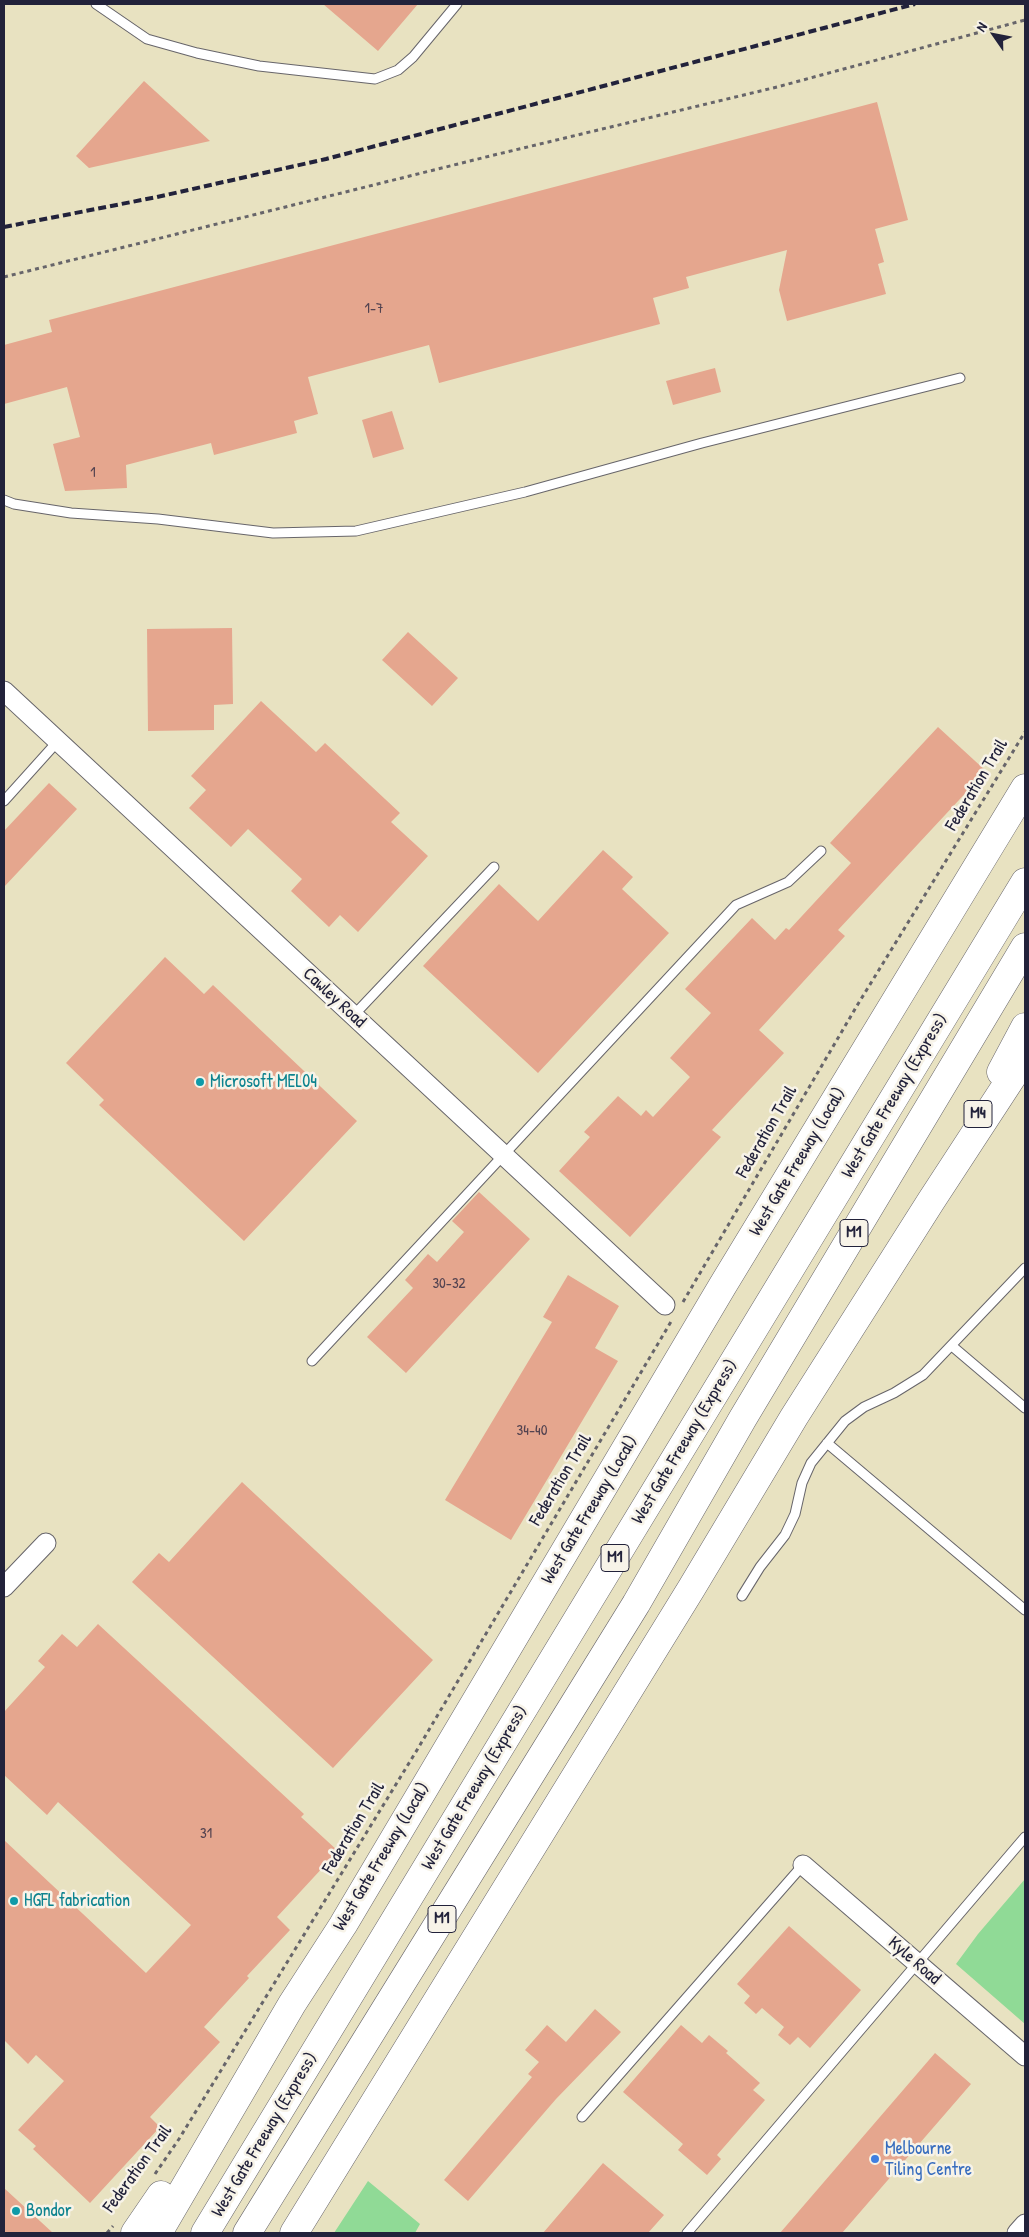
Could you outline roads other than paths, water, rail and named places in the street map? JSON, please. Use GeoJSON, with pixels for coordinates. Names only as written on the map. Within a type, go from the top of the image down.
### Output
{"type":"FeatureCollection","features":[{"type":"Feature","properties":{"kind":"highway","name":"West Gate Freeway (Local)"},"geometry":{"type":"LineString","coordinates":[[158,2233],[292,2004],[348,1916],[718,1293],[1025,788]]}},
{"type":"Feature","properties":{"kind":"highway","name":"West Gate Freeway (Express)"},"geometry":{"type":"LineString","coordinates":[[205,2233],[1025,882]]}},
{"type":"Feature","properties":{"kind":"highway","name":"West Gate Freeway (Express)"},"geometry":{"type":"LineString","coordinates":[[247,2233],[636,1604],[743,1418],[1025,947]]}},
{"type":"Feature","properties":{"kind":"highway","name":"M4"},"geometry":{"type":"LineString","coordinates":[[931,1200],[1025,1027]]}},
{"type":"Feature","properties":{"kind":"highway","name":"M1"},"geometry":{"type":"LineString","coordinates":[[294,2233],[794,1417],[931,1200],[1025,1057]]}},
{"type":"Feature","properties":{"kind":"highway"},"geometry":{"type":"LineString","coordinates":[[127,2227],[292,2004]]}},
{"type":"Feature","properties":{"kind":"street","name":"Cawley Road"},"geometry":{"type":"LineString","coordinates":[[4,691],[353,1016],[673,1309]]}},
{"type":"Feature","properties":{"kind":"street"},"geometry":{"type":"LineString","coordinates":[[4,1587],[46,1542]]}},
{"type":"Feature","properties":{"kind":"street","name":"Kyle Road"},"geometry":{"type":"LineString","coordinates":[[803,1865],[1025,2056]]}},
{"type":"Feature","properties":{"kind":"street"},"geometry":{"type":"LineString","coordinates":[[1017,2233],[1025,2224]]}},
{"type":"Feature","properties":{"kind":"lane"},"geometry":{"type":"LineString","coordinates":[[96,4],[147,39],[197,53],[259,66],[375,79],[398,70],[408,61],[457,4]]}},
{"type":"Feature","properties":{"kind":"lane"},"geometry":{"type":"LineString","coordinates":[[4,500],[14,504],[71,513],[158,519],[273,533],[356,531],[526,492],[702,443],[960,378]]}},
{"type":"Feature","properties":{"kind":"lane"},"geometry":{"type":"LineString","coordinates":[[4,801],[58,741]]}},
{"type":"Feature","properties":{"kind":"lane"},"geometry":{"type":"LineString","coordinates":[[312,1361],[736,905],[788,882],[822,851]]}},
{"type":"Feature","properties":{"kind":"lane"},"geometry":{"type":"LineString","coordinates":[[353,1016],[494,867]]}},
{"type":"Feature","properties":{"kind":"lane"},"geometry":{"type":"LineString","coordinates":[[742,1596],[760,1567],[785,1535],[795,1514],[802,1483],[811,1463],[845,1421],[864,1407],[923,1375],[1025,1268]]}},
{"type":"Feature","properties":{"kind":"lane"},"geometry":{"type":"LineString","coordinates":[[952,1346],[1025,1408]]}},
{"type":"Feature","properties":{"kind":"lane"},"geometry":{"type":"LineString","coordinates":[[827,1443],[1025,1610]]}},
{"type":"Feature","properties":{"kind":"lane"},"geometry":{"type":"LineString","coordinates":[[688,2233],[1025,1836]]}},
{"type":"Feature","properties":{"kind":"lane"},"geometry":{"type":"LineString","coordinates":[[582,2117],[803,1865]]}},
{"type":"Feature","properties":{"kind":"railway"},"geometry":{"type":"LineString","coordinates":[[4,227],[157,197],[326,159],[915,4]]}},
{"type":"Feature","properties":{"kind":"place","name":"Microsoft MEL04"},"geometry":{"type":"Point","coordinates":[200,1082]}},
{"type":"Feature","properties":{"kind":"place","name":"HGFL fabrication"},"geometry":{"type":"Point","coordinates":[14,1901]}},
{"type":"Feature","properties":{"kind":"place","name":"Melbourne Tiling Centre"},"geometry":{"type":"Point","coordinates":[875,2159]}},
{"type":"Feature","properties":{"kind":"place","name":"Bondor"},"geometry":{"type":"Point","coordinates":[16,2211]}}]}
